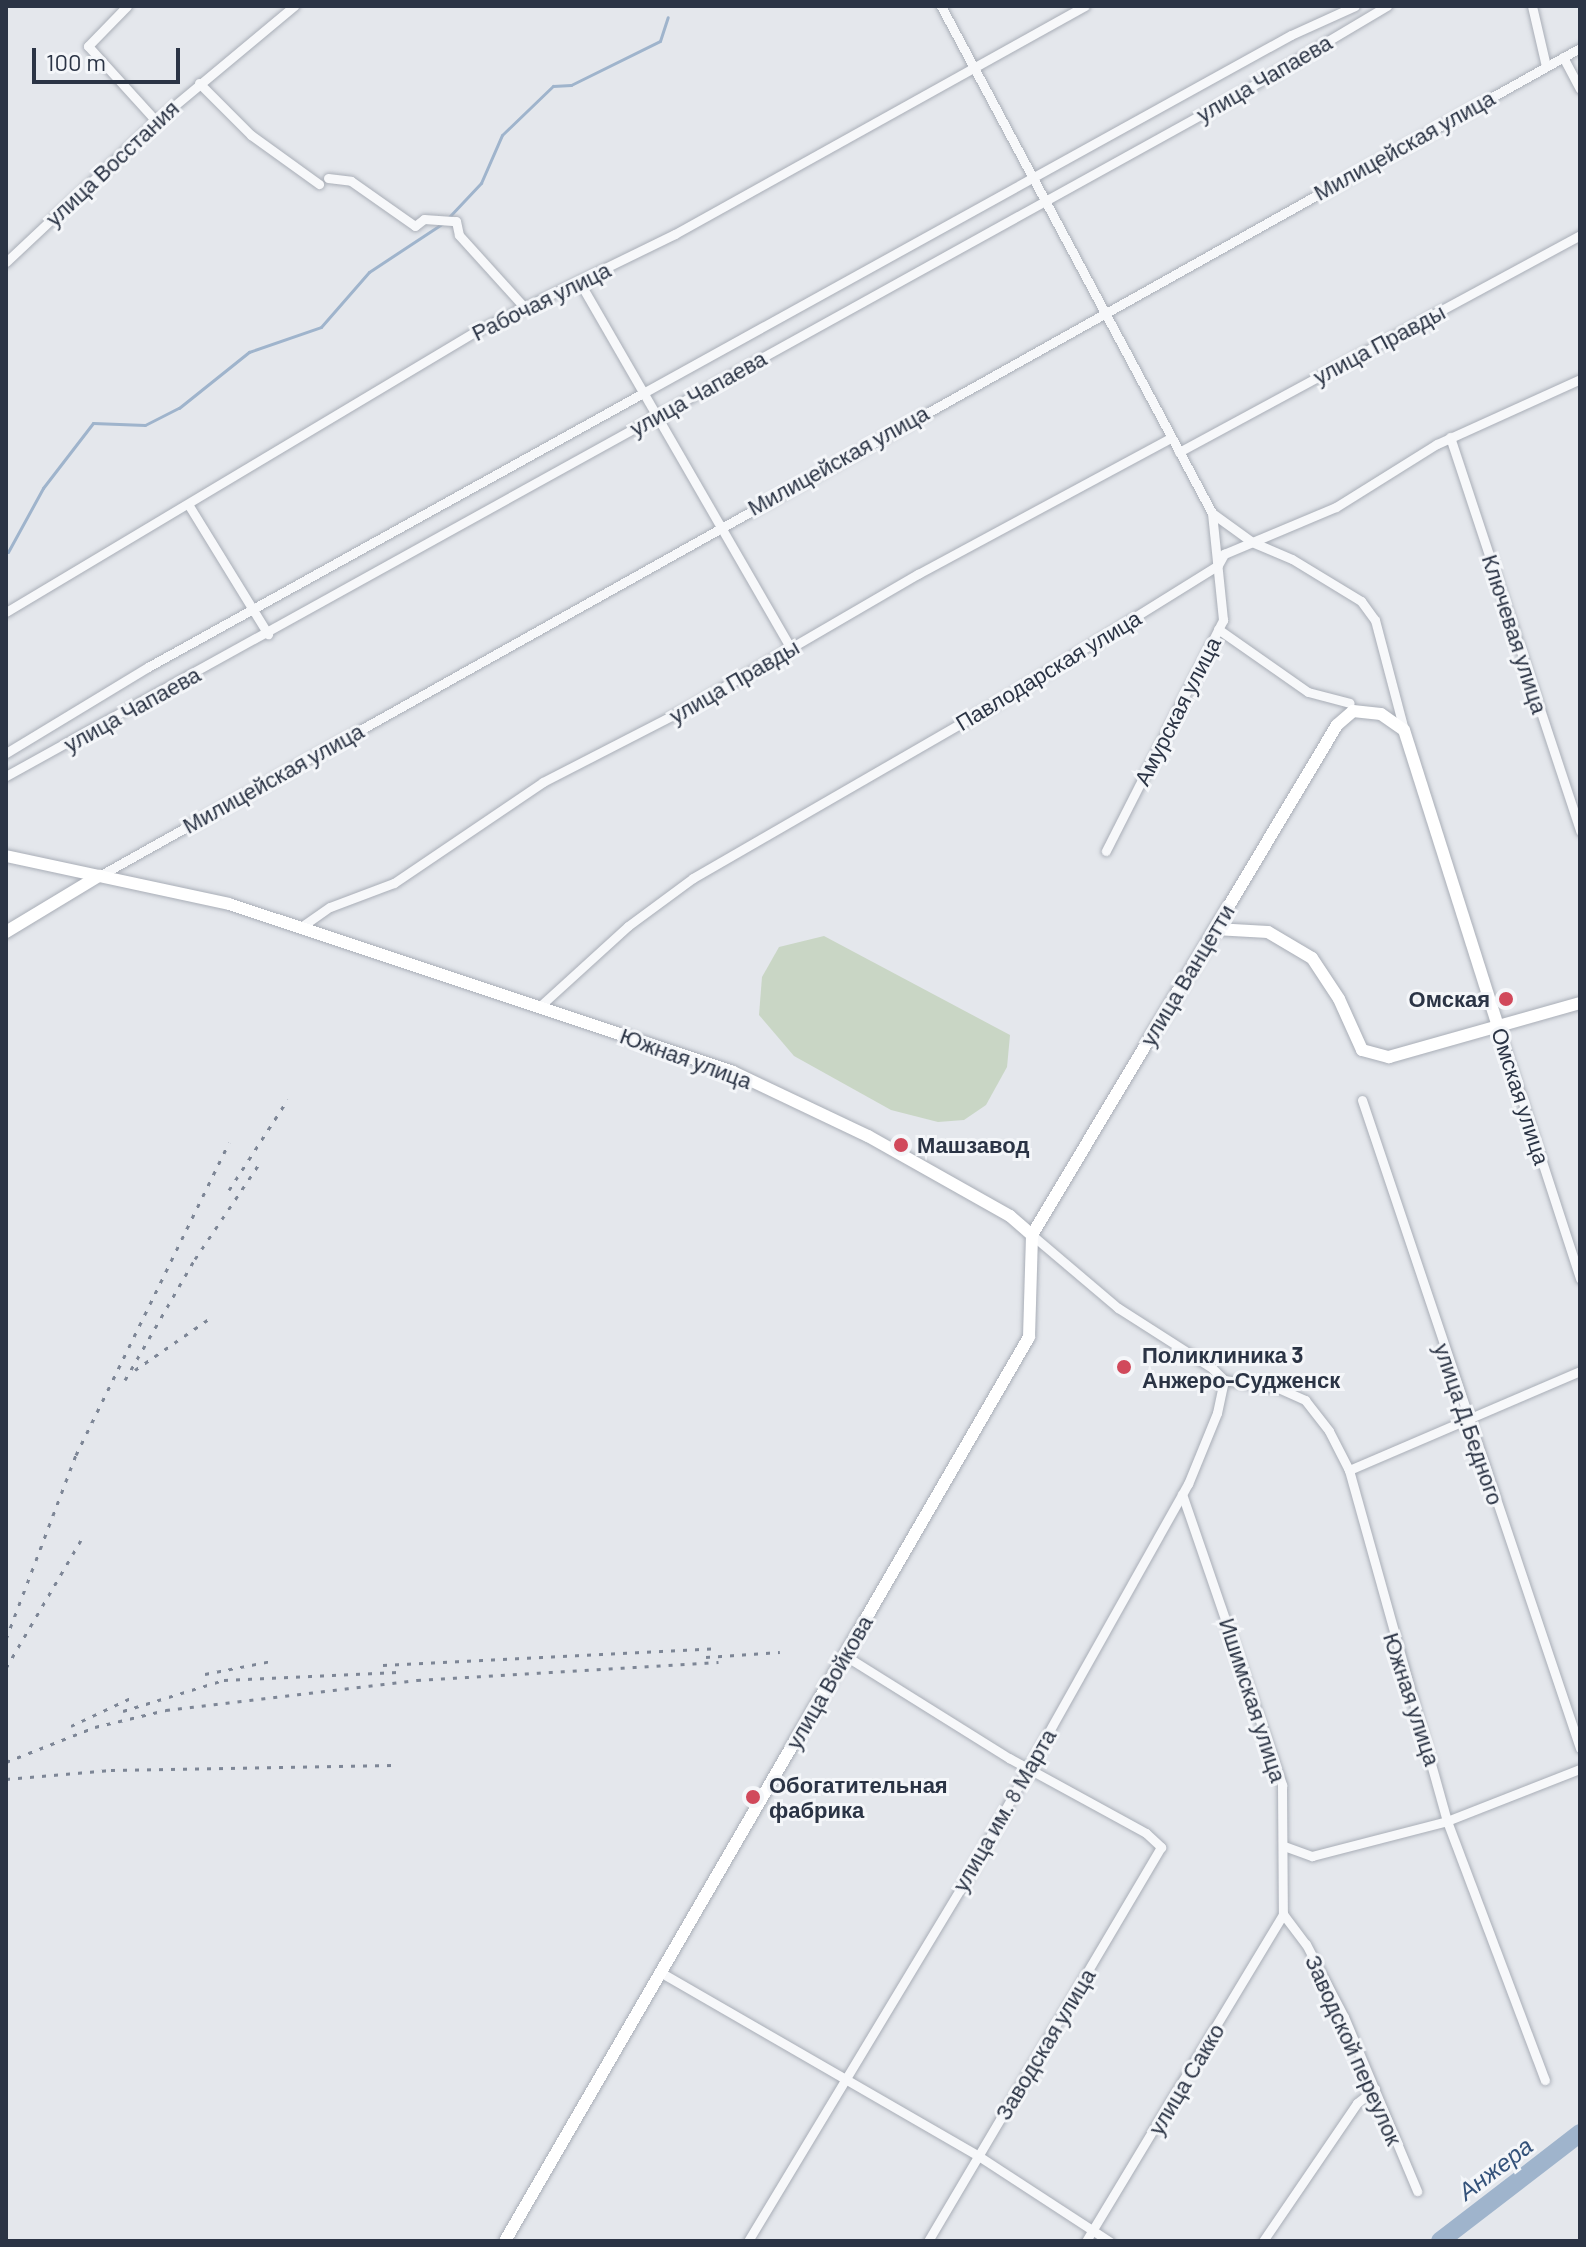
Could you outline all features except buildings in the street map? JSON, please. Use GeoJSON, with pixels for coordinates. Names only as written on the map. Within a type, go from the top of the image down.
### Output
{"type":"FeatureCollection","features":[{"type":"Feature","properties":{"kind":"street"},"geometry":{"type":"LineString","coordinates":[[127,6],[88,46],[156,121]]}},
{"type":"Feature","properties":{"kind":"street","name":"улица Восстания"},"geometry":{"type":"LineString","coordinates":[[6,262],[156,121],[294,6]]}},
{"type":"Feature","properties":{"kind":"street"},"geometry":{"type":"LineString","coordinates":[[941,6],[1212,513]]}},
{"type":"Feature","properties":{"kind":"street","name":"Рабочая улица"},"geometry":{"type":"LineString","coordinates":[[6,612],[524,307],[580,283],[976,69],[1085,6]]}},
{"type":"Feature","properties":{"kind":"street","name":"улица Чапаева"},"geometry":{"type":"LineString","coordinates":[[6,753],[253,610],[645,392],[1291,35],[1355,6]]}},
{"type":"Feature","properties":{"kind":"street","name":"улица Чапаева"},"geometry":{"type":"LineString","coordinates":[[6,776],[268,634],[1387,6]]}},
{"type":"Feature","properties":{"kind":"street"},"geometry":{"type":"LineString","coordinates":[[1532,6],[1546,66]]}},
{"type":"Feature","properties":{"kind":"street","name":"Милицейская улица"},"geometry":{"type":"LineString","coordinates":[[99,876],[1580,48]]}},
{"type":"Feature","properties":{"kind":"street"},"geometry":{"type":"LineString","coordinates":[[1563,57],[1580,89]]}},
{"type":"Feature","properties":{"kind":"street"},"geometry":{"type":"LineString","coordinates":[[199,83],[251,135],[319,184]]}},
{"type":"Feature","properties":{"kind":"street"},"geometry":{"type":"LineString","coordinates":[[328,178],[351,181],[415,226],[424,219],[456,221],[459,235],[524,307]]}},
{"type":"Feature","properties":{"kind":"street","name":"улица Правды"},"geometry":{"type":"LineString","coordinates":[[1179,452],[1580,235]]}},
{"type":"Feature","properties":{"kind":"street"},"geometry":{"type":"LineString","coordinates":[[580,283],[645,392],[718,528],[790,647]]}},
{"type":"Feature","properties":{"kind":"street","name":"Павлодарская улица"},"geometry":{"type":"LineString","coordinates":[[539,1007],[585,962],[693,878],[1003,699],[1218,565],[1224,554],[1336,507],[1450,437],[1580,379]]}},
{"type":"Feature","properties":{"kind":"street","name":"Ключевая улица"},"geometry":{"type":"LineString","coordinates":[[1450,437],[1580,831]]}},
{"type":"Feature","properties":{"kind":"street","name":"улица Правды"},"geometry":{"type":"LineString","coordinates":[[301,927],[330,907],[394,883],[543,782],[691,706],[790,647],[1171,438]]}},
{"type":"Feature","properties":{"kind":"street"},"geometry":{"type":"LineString","coordinates":[[188,504],[268,634]]}},
{"type":"Feature","properties":{"kind":"street","name":"Омская улица"},"geometry":{"type":"LineString","coordinates":[[1212,513],[1252,542],[1292,559],[1361,601],[1375,620],[1404,730],[1580,1279]]}},
{"type":"Feature","properties":{"kind":"street","name":"Амурская улица"},"geometry":{"type":"LineString","coordinates":[[1106,851],[1223,620],[1212,513]]}},
{"type":"Feature","properties":{"kind":"street"},"geometry":{"type":"LineString","coordinates":[[1218,629],[1308,692],[1350,703]]}},
{"type":"Feature","properties":{"kind":"street","name":"улица Ванцетти"},"geometry":{"type":"LineString","coordinates":[[1032,1235],[1345,718],[1353,711],[1381,714],[1404,730]]}},
{"type":"Feature","properties":{"kind":"street","name":"Южная улица"},"geometry":{"type":"LineString","coordinates":[[6,856],[229,904],[733,1072],[868,1136],[1010,1216],[1131,1318],[1212,1368],[1224,1380],[1278,1388],[1305,1400],[1329,1431],[1349,1470],[1447,1821],[1545,2080]]}},
{"type":"Feature","properties":{"kind":"street"},"geometry":{"type":"LineString","coordinates":[[6,932],[99,876]]}},
{"type":"Feature","properties":{"kind":"street"},"geometry":{"type":"LineString","coordinates":[[1215,929],[1268,932],[1312,958],[1339,999],[1362,1050],[1389,1057],[1580,1003]]}},
{"type":"Feature","properties":{"kind":"street","name":"улица Д.Бедного"},"geometry":{"type":"LineString","coordinates":[[1362,1100],[1468,1423],[1580,1748]]}},
{"type":"Feature","properties":{"kind":"street","name":"улица Войкова"},"geometry":{"type":"LineString","coordinates":[[505,2241],[1029,1337],[1032,1235]]}},
{"type":"Feature","properties":{"kind":"street"},"geometry":{"type":"LineString","coordinates":[[1349,1470],[1468,1423],[1580,1371]]}},
{"type":"Feature","properties":{"kind":"street","name":"улица им. 8 Марта"},"geometry":{"type":"LineString","coordinates":[[748,2241],[1029,1767],[1182,1494],[1217,1413],[1224,1380]]}},
{"type":"Feature","properties":{"kind":"street","name":"Ишимская улица"},"geometry":{"type":"LineString","coordinates":[[1182,1494],[1282,1785],[1283,1914]]}},
{"type":"Feature","properties":{"kind":"street"},"geometry":{"type":"LineString","coordinates":[[844,1655],[1029,1767]]}},
{"type":"Feature","properties":{"kind":"street","name":"Заводская улица"},"geometry":{"type":"LineString","coordinates":[[928,2241],[1161,1847],[1146,1833],[1029,1767]]}},
{"type":"Feature","properties":{"kind":"street"},"geometry":{"type":"LineString","coordinates":[[1284,1846],[1312,1856],[1447,1821],[1580,1769]]}},
{"type":"Feature","properties":{"kind":"street","name":"Заводской переулок"},"geometry":{"type":"LineString","coordinates":[[1283,1914],[1306,1944],[1344,2017],[1417,2191]]}},
{"type":"Feature","properties":{"kind":"street","name":"улица Сакко"},"geometry":{"type":"LineString","coordinates":[[1086,2241],[1283,1914]]}},
{"type":"Feature","properties":{"kind":"street"},"geometry":{"type":"LineString","coordinates":[[660,1972],[977,2155],[1094,2227],[1109,2241]]}},
{"type":"Feature","properties":{"kind":"street"},"geometry":{"type":"LineString","coordinates":[[1263,2241],[1357,2103],[1375,2089]]}},
{"type":"Feature","properties":{"kind":"green space"},"geometry":{"type":"Polygon","coordinates":[[[824,936],[1010,1035],[1007,1067],[986,1105],[964,1120],[938,1122],[891,1110],[794,1056],[759,1015],[762,977],[779,947],[824,936]]]}},
{"type":"Feature","properties":{"kind":"waterway"},"geometry":{"type":"LineString","coordinates":[[449,217],[481,183],[502,135],[553,86],[571,85],[660,41],[668,17]]}},
{"type":"Feature","properties":{"kind":"waterway"},"geometry":{"type":"LineString","coordinates":[[8,552],[43,488],[93,423],[145,425],[179,408],[249,352],[321,327],[369,272],[443,223]]}},
{"type":"Feature","properties":{"kind":"waterway","name":"Анжера"},"geometry":{"type":"LineString","coordinates":[[1440,2241],[1580,2133]]}},
{"type":"Feature","properties":{"kind":"railway"},"geometry":{"type":"LineString","coordinates":[[229,1190],[288,1099]]}},
{"type":"Feature","properties":{"kind":"railway"},"geometry":{"type":"LineString","coordinates":[[6,1639],[76,1455],[229,1142]]}},
{"type":"Feature","properties":{"kind":"railway"},"geometry":{"type":"LineString","coordinates":[[125,1380],[195,1259],[261,1161]]}},
{"type":"Feature","properties":{"kind":"railway"},"geometry":{"type":"LineString","coordinates":[[135,1370],[213,1316]]}},
{"type":"Feature","properties":{"kind":"railway"},"geometry":{"type":"LineString","coordinates":[[6,1668],[81,1540]]}},
{"type":"Feature","properties":{"kind":"railway"},"geometry":{"type":"LineString","coordinates":[[383,1665],[718,1648]]}},
{"type":"Feature","properties":{"kind":"railway"},"geometry":{"type":"LineString","coordinates":[[706,1657],[780,1652]]}},
{"type":"Feature","properties":{"kind":"railway"},"geometry":{"type":"LineString","coordinates":[[205,1674],[271,1661]]}},
{"type":"Feature","properties":{"kind":"railway"},"geometry":{"type":"LineString","coordinates":[[6,1762],[95,1727],[166,1710],[417,1680],[718,1662]]}},
{"type":"Feature","properties":{"kind":"railway"},"geometry":{"type":"LineString","coordinates":[[123,1711],[224,1680],[398,1672]]}},
{"type":"Feature","properties":{"kind":"railway"},"geometry":{"type":"LineString","coordinates":[[71,1726],[133,1697]]}},
{"type":"Feature","properties":{"kind":"railway"},"geometry":{"type":"LineString","coordinates":[[6,1779],[111,1770],[393,1765]]}},
{"type":"Feature","properties":{"kind":"place","name":"Омская"},"geometry":{"type":"Point","coordinates":[1506,999]}},
{"type":"Feature","properties":{"kind":"place","name":"Машзавод"},"geometry":{"type":"Point","coordinates":[901,1145]}},
{"type":"Feature","properties":{"kind":"place","name":"Поликлиника 3 Анжеро-Судженск"},"geometry":{"type":"Point","coordinates":[1124,1367]}},
{"type":"Feature","properties":{"kind":"place","name":"Обогатительная фабрика"},"geometry":{"type":"Point","coordinates":[753,1797]}}]}
